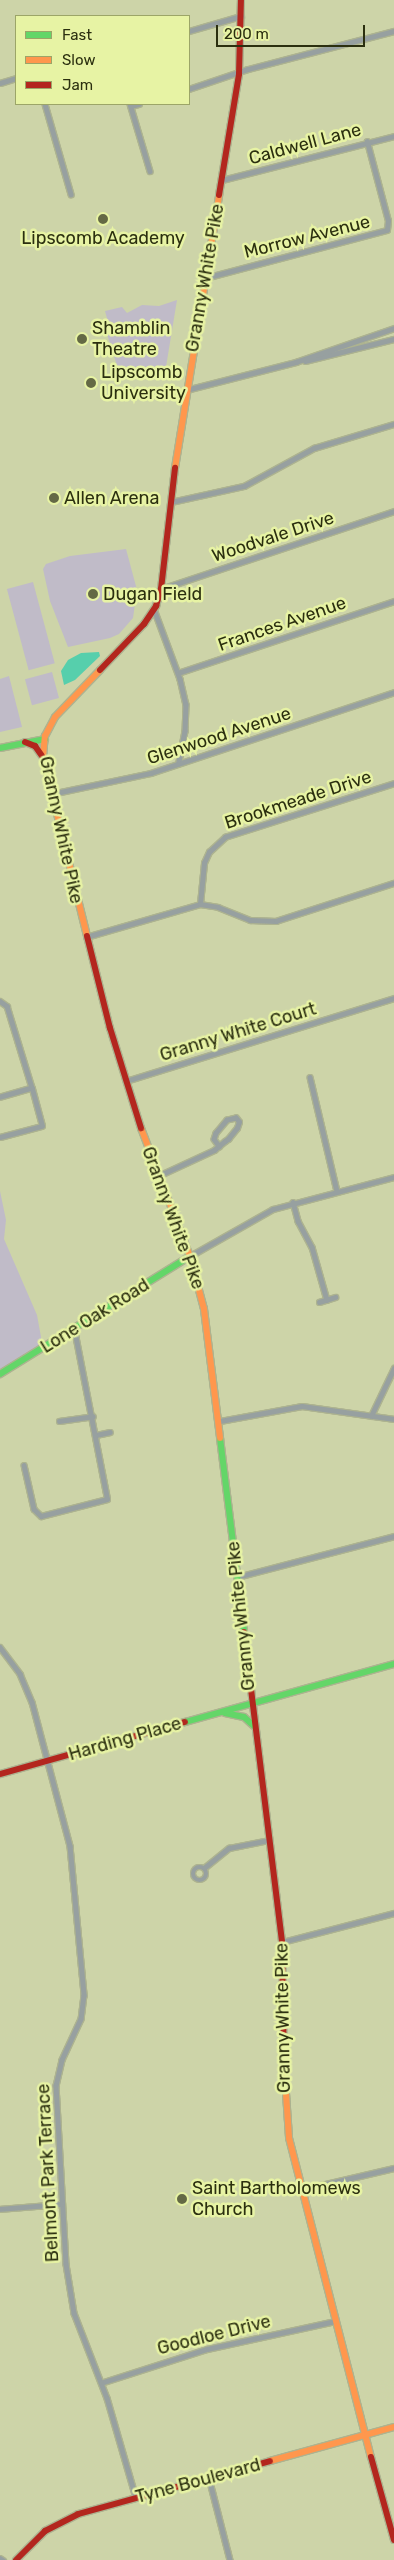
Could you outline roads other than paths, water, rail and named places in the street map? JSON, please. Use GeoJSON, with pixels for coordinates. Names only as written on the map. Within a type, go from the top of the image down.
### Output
{"type":"FeatureCollection","features":[{"type":"Feature","properties":{"kind":"main road","name":"Granny White Pike"},"geometry":{"type":"LineString","coordinates":[[241,0],[239,74],[186,390],[161,588],[154,608],[123,648],[59,712],[44,739],[42,757],[86,937],[126,1081],[158,1176],[190,1256],[205,1316],[220,1421],[251,1705],[282,1942],[286,2116],[300,2190],[394,2540]]}},
{"type":"Feature","properties":{"kind":"main road"},"geometry":{"type":"LineString","coordinates":[[0,748],[44,739]]}},
{"type":"Feature","properties":{"kind":"main road"},"geometry":{"type":"LineString","coordinates":[[24,742],[35,746],[42,757]]}},
{"type":"Feature","properties":{"kind":"main road","name":"Lone Oak Road"},"geometry":{"type":"LineString","coordinates":[[0,1374],[190,1256]]}},
{"type":"Feature","properties":{"kind":"main road","name":"Harding Place"},"geometry":{"type":"LineString","coordinates":[[0,1774],[394,1664]]}},
{"type":"Feature","properties":{"kind":"main road"},"geometry":{"type":"LineString","coordinates":[[222,1713],[244,1717],[254,1726]]}},
{"type":"Feature","properties":{"kind":"main road","name":"Tyne Boulevard"},"geometry":{"type":"LineString","coordinates":[[16,2560],[39,2536],[62,2521],[136,2498],[394,2427]]}},
{"type":"Feature","properties":{"kind":"street"},"geometry":{"type":"LineString","coordinates":[[190,31],[241,16]]}},
{"type":"Feature","properties":{"kind":"street"},"geometry":{"type":"LineString","coordinates":[[190,89],[394,31]]}},
{"type":"Feature","properties":{"kind":"street"},"geometry":{"type":"LineString","coordinates":[[0,83],[15,78]]}},
{"type":"Feature","properties":{"kind":"street"},"geometry":{"type":"LineString","coordinates":[[45,105],[71,194]]}},
{"type":"Feature","properties":{"kind":"street"},"geometry":{"type":"LineString","coordinates":[[131,105],[150,172]]}},
{"type":"Feature","properties":{"kind":"street","name":"Caldwell Lane"},"geometry":{"type":"LineString","coordinates":[[222,180],[394,136]]}},
{"type":"Feature","properties":{"kind":"street","name":"Morrow Avenue"},"geometry":{"type":"LineString","coordinates":[[205,278],[387,230],[388,222],[367,142]]}},
{"type":"Feature","properties":{"kind":"street"},"geometry":{"type":"LineString","coordinates":[[296,362],[394,328]]}},
{"type":"Feature","properties":{"kind":"street"},"geometry":{"type":"LineString","coordinates":[[186,390],[394,339]]}},
{"type":"Feature","properties":{"kind":"street"},"geometry":{"type":"LineString","coordinates":[[171,502],[244,486],[314,448],[394,424]]}},
{"type":"Feature","properties":{"kind":"street","name":"Woodvale Drive"},"geometry":{"type":"LineString","coordinates":[[161,588],[394,511]]}},
{"type":"Feature","properties":{"kind":"street","name":"Frances Avenue"},"geometry":{"type":"LineString","coordinates":[[178,673],[394,601]]}},
{"type":"Feature","properties":{"kind":"street"},"geometry":{"type":"LineString","coordinates":[[154,608],[178,673],[186,712],[179,763]]}},
{"type":"Feature","properties":{"kind":"street","name":"Glenwood Avenue"},"geometry":{"type":"LineString","coordinates":[[50,794],[140,776],[394,692]]}},
{"type":"Feature","properties":{"kind":"street","name":"Brookmeade Drive"},"geometry":{"type":"LineString","coordinates":[[200,904],[204,863],[209,852],[225,837],[394,783]]}},
{"type":"Feature","properties":{"kind":"street"},"geometry":{"type":"LineString","coordinates":[[86,937],[200,904],[216,906],[256,922],[276,921],[394,883]]}},
{"type":"Feature","properties":{"kind":"street","name":"Granny White Court"},"geometry":{"type":"LineString","coordinates":[[126,1081],[394,998]]}},
{"type":"Feature","properties":{"kind":"street"},"geometry":{"type":"LineString","coordinates":[[0,1001],[7,1006],[42,1126],[0,1138]]}},
{"type":"Feature","properties":{"kind":"street"},"geometry":{"type":"LineString","coordinates":[[310,1077],[337,1191]]}},
{"type":"Feature","properties":{"kind":"street"},"geometry":{"type":"LineString","coordinates":[[0,1097],[32,1088]]}},
{"type":"Feature","properties":{"kind":"street"},"geometry":{"type":"LineString","coordinates":[[158,1176],[220,1146],[237,1128],[239,1122],[236,1118],[227,1120],[216,1133],[214,1138],[220,1146]]}},
{"type":"Feature","properties":{"kind":"street"},"geometry":{"type":"LineString","coordinates":[[190,1256],[254,1217],[293,1202],[394,1177]]}},
{"type":"Feature","properties":{"kind":"street"},"geometry":{"type":"LineString","coordinates":[[293,1202],[298,1219],[312,1246],[327,1300]]}},
{"type":"Feature","properties":{"kind":"street"},"geometry":{"type":"LineString","coordinates":[[319,1302],[335,1297]]}},
{"type":"Feature","properties":{"kind":"street"},"geometry":{"type":"LineString","coordinates":[[24,1465],[34,1509],[41,1516],[105,1501],[107,1487],[74,1329]]}},
{"type":"Feature","properties":{"kind":"street"},"geometry":{"type":"LineString","coordinates":[[371,1416],[394,1368]]}},
{"type":"Feature","properties":{"kind":"street"},"geometry":{"type":"LineString","coordinates":[[220,1421],[302,1406],[394,1419]]}},
{"type":"Feature","properties":{"kind":"street"},"geometry":{"type":"LineString","coordinates":[[59,1421],[92,1416]]}},
{"type":"Feature","properties":{"kind":"street"},"geometry":{"type":"LineString","coordinates":[[96,1434],[110,1432]]}},
{"type":"Feature","properties":{"kind":"street"},"geometry":{"type":"LineString","coordinates":[[237,1576],[394,1536]]}},
{"type":"Feature","properties":{"kind":"street","name":"Belmont Park Terrace"},"geometry":{"type":"LineString","coordinates":[[0,1646],[28,1690],[49,1761],[70,1846],[83,1990],[81,2019],[62,2060],[56,2085],[62,2204],[70,2296],[84,2343],[101,2383],[136,2498]]}},
{"type":"Feature","properties":{"kind":"street"},"geometry":{"type":"LineString","coordinates":[[204,1868],[236,1846],[269,1840]]}},
{"type":"Feature","properties":{"kind":"street"},"geometry":{"type":"LineString","coordinates":[[282,1942],[394,1913]]}},
{"type":"Feature","properties":{"kind":"street"},"geometry":{"type":"LineString","coordinates":[[300,2190],[394,2168]]}},
{"type":"Feature","properties":{"kind":"street"},"geometry":{"type":"LineString","coordinates":[[0,2209],[62,2204]]}},
{"type":"Feature","properties":{"kind":"street","name":"Goodloe Drive"},"geometry":{"type":"LineString","coordinates":[[101,2383],[206,2349],[335,2322]]}},
{"type":"Feature","properties":{"kind":"street"},"geometry":{"type":"LineString","coordinates":[[209,2478],[230,2560]]}},
{"type":"Feature","properties":{"kind":"water"},"geometry":{"type":"Polygon","coordinates":[[[99,652],[100,656],[75,680],[64,685],[61,671],[68,660],[81,653],[99,652]]]}},
{"type":"Feature","properties":{"kind":"place","name":"Lipscomb Academy"},"geometry":{"type":"Point","coordinates":[103,219]}},
{"type":"Feature","properties":{"kind":"place","name":"Shamblin Theatre"},"geometry":{"type":"Point","coordinates":[82,339]}},
{"type":"Feature","properties":{"kind":"place","name":"Lipscomb University"},"geometry":{"type":"Point","coordinates":[91,383]}},
{"type":"Feature","properties":{"kind":"place","name":"Allen Arena"},"geometry":{"type":"Point","coordinates":[54,498]}},
{"type":"Feature","properties":{"kind":"place","name":"Dugan Field"},"geometry":{"type":"Point","coordinates":[93,594]}},
{"type":"Feature","properties":{"kind":"place","name":"Saint Bartholomews Church"},"geometry":{"type":"Point","coordinates":[182,2199]}}]}
